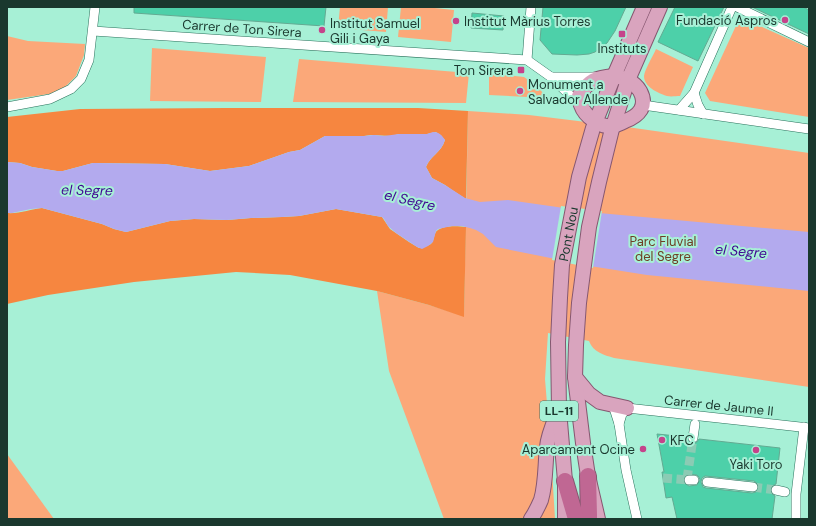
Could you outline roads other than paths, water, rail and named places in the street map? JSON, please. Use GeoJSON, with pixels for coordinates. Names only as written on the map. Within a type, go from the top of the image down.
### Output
{"type":"FeatureCollection","features":[{"type":"Feature","properties":{"kind":"highway"},"geometry":{"type":"LineString","coordinates":[[588,476],[589,519]]}},
{"type":"Feature","properties":{"kind":"highway"},"geometry":{"type":"LineString","coordinates":[[565,481],[576,519]]}},
{"type":"Feature","properties":{"kind":"main road","name":"Pont Nou"},"geometry":{"type":"LineString","coordinates":[[559,410],[558,342],[562,265],[579,178],[594,125],[644,7]]}},
{"type":"Feature","properties":{"kind":"main road","name":"Pont Nou"},"geometry":{"type":"LineString","coordinates":[[576,377],[576,345],[579,303],[589,227],[599,182],[612,130],[628,80],[660,7]]}},
{"type":"Feature","properties":{"kind":"main road"},"geometry":{"type":"LineString","coordinates":[[614,76],[628,80],[637,86],[642,95],[643,105],[639,113],[632,119],[612,130],[605,125],[594,125],[581,106],[580,96],[586,86],[599,78],[614,76]]}},
{"type":"Feature","properties":{"kind":"main road"},"geometry":{"type":"LineString","coordinates":[[576,377],[589,394],[600,402],[627,408]]}},
{"type":"Feature","properties":{"kind":"main road","name":"LL-11"},"geometry":{"type":"LineString","coordinates":[[576,377],[588,476],[598,519]]}},
{"type":"Feature","properties":{"kind":"main road"},"geometry":{"type":"LineString","coordinates":[[531,519],[541,499],[547,446],[550,432],[559,410]]}},
{"type":"Feature","properties":{"kind":"main road","name":"LL-11"},"geometry":{"type":"LineString","coordinates":[[559,410],[565,481],[565,519]]}},
{"type":"Feature","properties":{"kind":"street"},"geometry":{"type":"LineString","coordinates":[[7,107],[50,99],[71,89],[81,79],[89,60],[95,7]]}},
{"type":"Feature","properties":{"kind":"street"},"geometry":{"type":"LineString","coordinates":[[531,7],[527,60],[551,77],[581,106]]}},
{"type":"Feature","properties":{"kind":"street"},"geometry":{"type":"LineString","coordinates":[[679,110],[694,94],[732,7]]}},
{"type":"Feature","properties":{"kind":"street"},"geometry":{"type":"LineString","coordinates":[[737,7],[809,42]]}},
{"type":"Feature","properties":{"kind":"street","name":"Carrer de Ton Sirera"},"geometry":{"type":"LineString","coordinates":[[93,31],[527,60]]}},
{"type":"Feature","properties":{"kind":"street"},"geometry":{"type":"LineString","coordinates":[[551,77],[599,78]]}},
{"type":"Feature","properties":{"kind":"street"},"geometry":{"type":"LineString","coordinates":[[694,94],[703,114]]}},
{"type":"Feature","properties":{"kind":"street"},"geometry":{"type":"LineString","coordinates":[[643,105],[809,129]]}},
{"type":"Feature","properties":{"kind":"street"},"geometry":{"type":"LineString","coordinates":[[613,405],[619,424],[626,470],[637,519]]}},
{"type":"Feature","properties":{"kind":"street"},"geometry":{"type":"LineString","coordinates":[[619,424],[622,414],[627,408]]}},
{"type":"Feature","properties":{"kind":"street","name":"Carrer de Jaume II"},"geometry":{"type":"LineString","coordinates":[[627,408],[806,427]]}},
{"type":"Feature","properties":{"kind":"street"},"geometry":{"type":"LineString","coordinates":[[693,438],[695,424]]}},
{"type":"Feature","properties":{"kind":"street"},"geometry":{"type":"LineString","coordinates":[[796,519],[796,494],[806,427]]}},
{"type":"Feature","properties":{"kind":"street"},"geometry":{"type":"LineString","coordinates":[[707,482],[753,487]]}},
{"type":"Feature","properties":{"kind":"water","name":"el Segre"},"geometry":{"type":"Polygon","coordinates":[[[433,132],[440,134],[445,140],[441,148],[426,167],[432,178],[465,198],[480,202],[508,200],[599,213],[809,232],[809,291],[647,275],[590,266],[496,247],[483,234],[476,230],[462,226],[452,226],[438,229],[433,242],[422,249],[396,233],[388,226],[382,217],[336,209],[299,216],[227,220],[194,219],[170,221],[126,232],[42,208],[7,213],[7,162],[20,163],[32,167],[57,171],[63,171],[93,163],[165,164],[210,171],[249,166],[289,152],[300,150],[325,136],[384,136],[399,134],[427,134],[433,132]]]}},
{"type":"Feature","properties":{"kind":"tunnel"},"geometry":{"type":"LineString","coordinates":[[687,479],[693,438]]}},
{"type":"Feature","properties":{"kind":"tunnel"},"geometry":{"type":"LineString","coordinates":[[663,478],[689,480]]}},
{"type":"Feature","properties":{"kind":"tunnel"},"geometry":{"type":"LineString","coordinates":[[753,487],[776,490]]}},
{"type":"Feature","properties":{"kind":"place","name":"Fundació Aspros"},"geometry":{"type":"Point","coordinates":[785,20]}},
{"type":"Feature","properties":{"kind":"place","name":"Institut Màrius Torres"},"geometry":{"type":"Point","coordinates":[456,21]}},
{"type":"Feature","properties":{"kind":"place","name":"Institut Samuel Gili i Gaya"},"geometry":{"type":"Point","coordinates":[322,30]}},
{"type":"Feature","properties":{"kind":"place","name":"Instituts"},"geometry":{"type":"Point","coordinates":[622,34]}},
{"type":"Feature","properties":{"kind":"place","name":"Ton Sirera"},"geometry":{"type":"Point","coordinates":[521,70]}},
{"type":"Feature","properties":{"kind":"place","name":"Monument a Salvador Allende"},"geometry":{"type":"Point","coordinates":[520,91]}},
{"type":"Feature","properties":{"kind":"place","name":"KFC"},"geometry":{"type":"Point","coordinates":[662,440]}},
{"type":"Feature","properties":{"kind":"place","name":"Aparcament Ocine"},"geometry":{"type":"Point","coordinates":[643,449]}},
{"type":"Feature","properties":{"kind":"place","name":"Yaki Toro"},"geometry":{"type":"Point","coordinates":[756,450]}},
{"type":"Feature","properties":{"kind":"park label","name":"Parc Fluvial del Segre"},"geometry":{"type":"Point","coordinates":[663,248]}}]}
